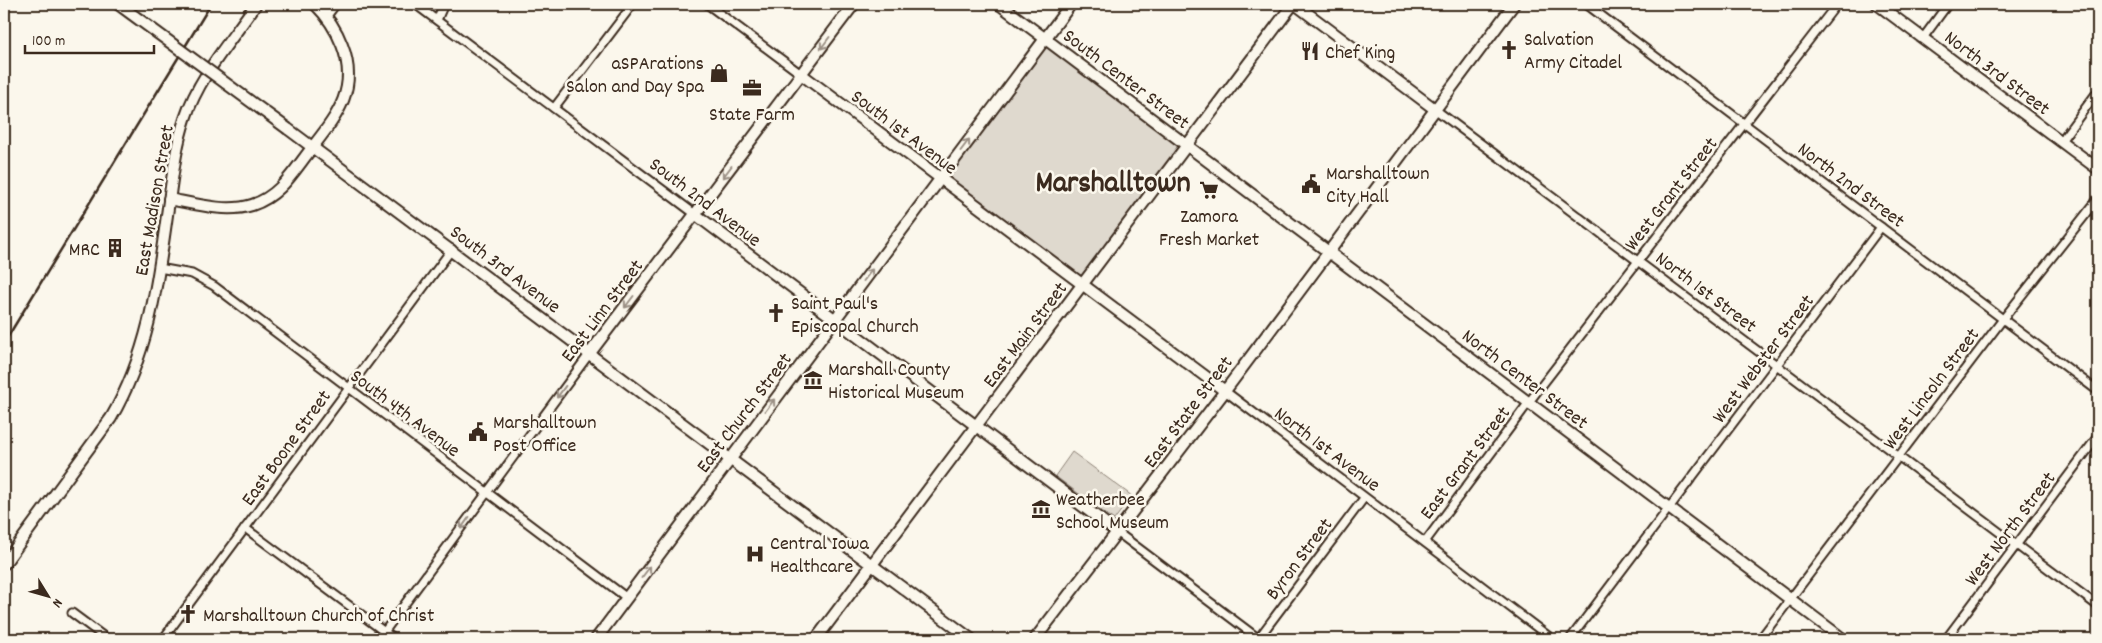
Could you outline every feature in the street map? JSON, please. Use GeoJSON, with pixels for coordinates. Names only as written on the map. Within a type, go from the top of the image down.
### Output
{"type":"FeatureCollection","features":[{"type":"Feature","properties":{"kind":"street","name":"South 3rd Avenue"},"geometry":{"type":"LineString","coordinates":[[118,4],[452,249],[971,639]]}},
{"type":"Feature","properties":{"kind":"street","name":"East Madison Street"},"geometry":{"type":"LineString","coordinates":[[4,564],[111,418],[126,392],[142,350],[154,302],[179,140],[191,102],[215,61],[256,4]]}},
{"type":"Feature","properties":{"kind":"street"},"geometry":{"type":"LineString","coordinates":[[169,199],[223,207],[251,205],[265,200],[278,190],[313,147],[340,109],[349,82],[345,54],[327,16],[315,4]]}},
{"type":"Feature","properties":{"kind":"street"},"geometry":{"type":"LineString","coordinates":[[327,16],[336,4]]}},
{"type":"Feature","properties":{"kind":"street","name":"South 2nd Avenue"},"geometry":{"type":"LineString","coordinates":[[415,4],[1117,532]]}},
{"type":"Feature","properties":{"kind":"street"},"geometry":{"type":"LineString","coordinates":[[437,20],[444,4]]}},
{"type":"Feature","properties":{"kind":"street"},"geometry":{"type":"LineString","coordinates":[[554,108],[633,4]]}},
{"type":"Feature","properties":{"kind":"street","name":"South 1st Avenue"},"geometry":{"type":"LineString","coordinates":[[707,4],[1082,285]]}},
{"type":"Feature","properties":{"kind":"street","name":"East Linn Street"},"geometry":{"type":"LineString","coordinates":[[379,639],[590,353],[854,4]]}},
{"type":"Feature","properties":{"kind":"street","name":"South Center Street"},"geometry":{"type":"LineString","coordinates":[[999,4],[1187,145]]}},
{"type":"Feature","properties":{"kind":"street","name":"East Church Street"},"geometry":{"type":"LineString","coordinates":[[596,639],[1072,4]]}},
{"type":"Feature","properties":{"kind":"street","name":"North 1st Street"},"geometry":{"type":"LineString","coordinates":[[1294,4],[2098,606]]}},
{"type":"Feature","properties":{"kind":"street","name":"East Main Street"},"geometry":{"type":"LineString","coordinates":[[816,639],[1294,4]]}},
{"type":"Feature","properties":{"kind":"street","name":"East State Street"},"geometry":{"type":"LineString","coordinates":[[1035,639],[1330,252],[1514,4]]}},
{"type":"Feature","properties":{"kind":"street","name":"North 2nd Street"},"geometry":{"type":"LineString","coordinates":[[1586,4],[2098,391]]}},
{"type":"Feature","properties":{"kind":"street","name":"West Grant Street"},"geometry":{"type":"LineString","coordinates":[[1529,402],[1837,4]]}},
{"type":"Feature","properties":{"kind":"street","name":"North 3rd Street"},"geometry":{"type":"LineString","coordinates":[[1877,4],[2098,169]]}},
{"type":"Feature","properties":{"kind":"street"},"geometry":{"type":"LineString","coordinates":[[1923,38],[1948,4]]}},
{"type":"Feature","properties":{"kind":"street"},"geometry":{"type":"LineString","coordinates":[[2061,141],[2098,91]]}},
{"type":"Feature","properties":{"kind":"street","name":"North Center Street"},"geometry":{"type":"LineString","coordinates":[[1187,145],[1844,639]]}},
{"type":"Feature","properties":{"kind":"street","name":"West Lincoln Street"},"geometry":{"type":"LineString","coordinates":[[1760,639],[2003,319],[2098,199]]}},
{"type":"Feature","properties":{"kind":"street","name":"West Webster Street"},"geometry":{"type":"LineString","coordinates":[[1570,639],[1881,227]]}},
{"type":"Feature","properties":{"kind":"street","name":"East Boone Street"},"geometry":{"type":"LineString","coordinates":[[163,639],[452,249]]}},
{"type":"Feature","properties":{"kind":"street","name":"South 4th Avenue"},"geometry":{"type":"LineString","coordinates":[[159,268],[192,274],[214,286],[627,598]]}},
{"type":"Feature","properties":{"kind":"street","name":"North 1st Avenue"},"geometry":{"type":"LineString","coordinates":[[1082,285],[1552,639]]}},
{"type":"Feature","properties":{"kind":"street","name":"East Grant Street"},"geometry":{"type":"LineString","coordinates":[[1425,542],[1529,402]]}},
{"type":"Feature","properties":{"kind":"street","name":"West North Street"},"geometry":{"type":"LineString","coordinates":[[1946,639],[2098,436]]}},
{"type":"Feature","properties":{"kind":"street","name":"Byron Street"},"geometry":{"type":"LineString","coordinates":[[1258,639],[1364,498]]}},
{"type":"Feature","properties":{"kind":"street"},"geometry":{"type":"LineString","coordinates":[[245,528],[394,639]]}},
{"type":"Feature","properties":{"kind":"street"},"geometry":{"type":"LineString","coordinates":[[1117,532],[1258,639]]}},
{"type":"Feature","properties":{"kind":"street"},"geometry":{"type":"LineString","coordinates":[[72,613],[107,639]]}},
{"type":"Feature","properties":{"kind":"shaded area"},"geometry":{"type":"Polygon","coordinates":[[[1045,38],[1187,145],[1082,285],[940,179],[1045,38]]]}},
{"type":"Feature","properties":{"kind":"shaded area"},"geometry":{"type":"Polygon","coordinates":[[[1072,452],[1132,496],[1114,520],[1055,476],[1072,452]]]}},
{"type":"Feature","properties":{"kind":"railway"},"geometry":{"type":"LineString","coordinates":[[4,343],[211,4]]}},
{"type":"Feature","properties":{"kind":"place","name":"Salvation Army Citadel"},"geometry":{"type":"Point","coordinates":[1509,50]}},
{"type":"Feature","properties":{"kind":"place","name":"Chef King"},"geometry":{"type":"Point","coordinates":[1310,51]}},
{"type":"Feature","properties":{"kind":"place","name":"aSPArations Salon and Day Spa"},"geometry":{"type":"Point","coordinates":[719,73]}},
{"type":"Feature","properties":{"kind":"place","name":"State Farm"},"geometry":{"type":"Point","coordinates":[752,88]}},
{"type":"Feature","properties":{"kind":"place","name":"Marshalltown City Hall"},"geometry":{"type":"Point","coordinates":[1311,184]}},
{"type":"Feature","properties":{"kind":"place","name":"Zamora Fresh Market"},"geometry":{"type":"Point","coordinates":[1209,190]}},
{"type":"Feature","properties":{"kind":"place","name":"MRC"},"geometry":{"type":"Point","coordinates":[115,248]}},
{"type":"Feature","properties":{"kind":"place","name":"Saint Paul's Episcopal Church"},"geometry":{"type":"Point","coordinates":[776,313]}},
{"type":"Feature","properties":{"kind":"place","name":"Marshall County Historical Museum"},"geometry":{"type":"Point","coordinates":[813,380]}},
{"type":"Feature","properties":{"kind":"place","name":"Marshalltown Post Office"},"geometry":{"type":"Point","coordinates":[478,432]}},
{"type":"Feature","properties":{"kind":"place","name":"Weatherbee School Museum"},"geometry":{"type":"Point","coordinates":[1041,509]}},
{"type":"Feature","properties":{"kind":"place","name":"Central Iowa Healthcare"},"geometry":{"type":"Point","coordinates":[755,554]}},
{"type":"Feature","properties":{"kind":"place","name":"Marshalltown Church of Christ"},"geometry":{"type":"Point","coordinates":[188,614]}},
{"type":"Feature","properties":{"kind":"district","name":"Marshalltown"},"geometry":{"type":"Point","coordinates":[1113,181]}}]}
